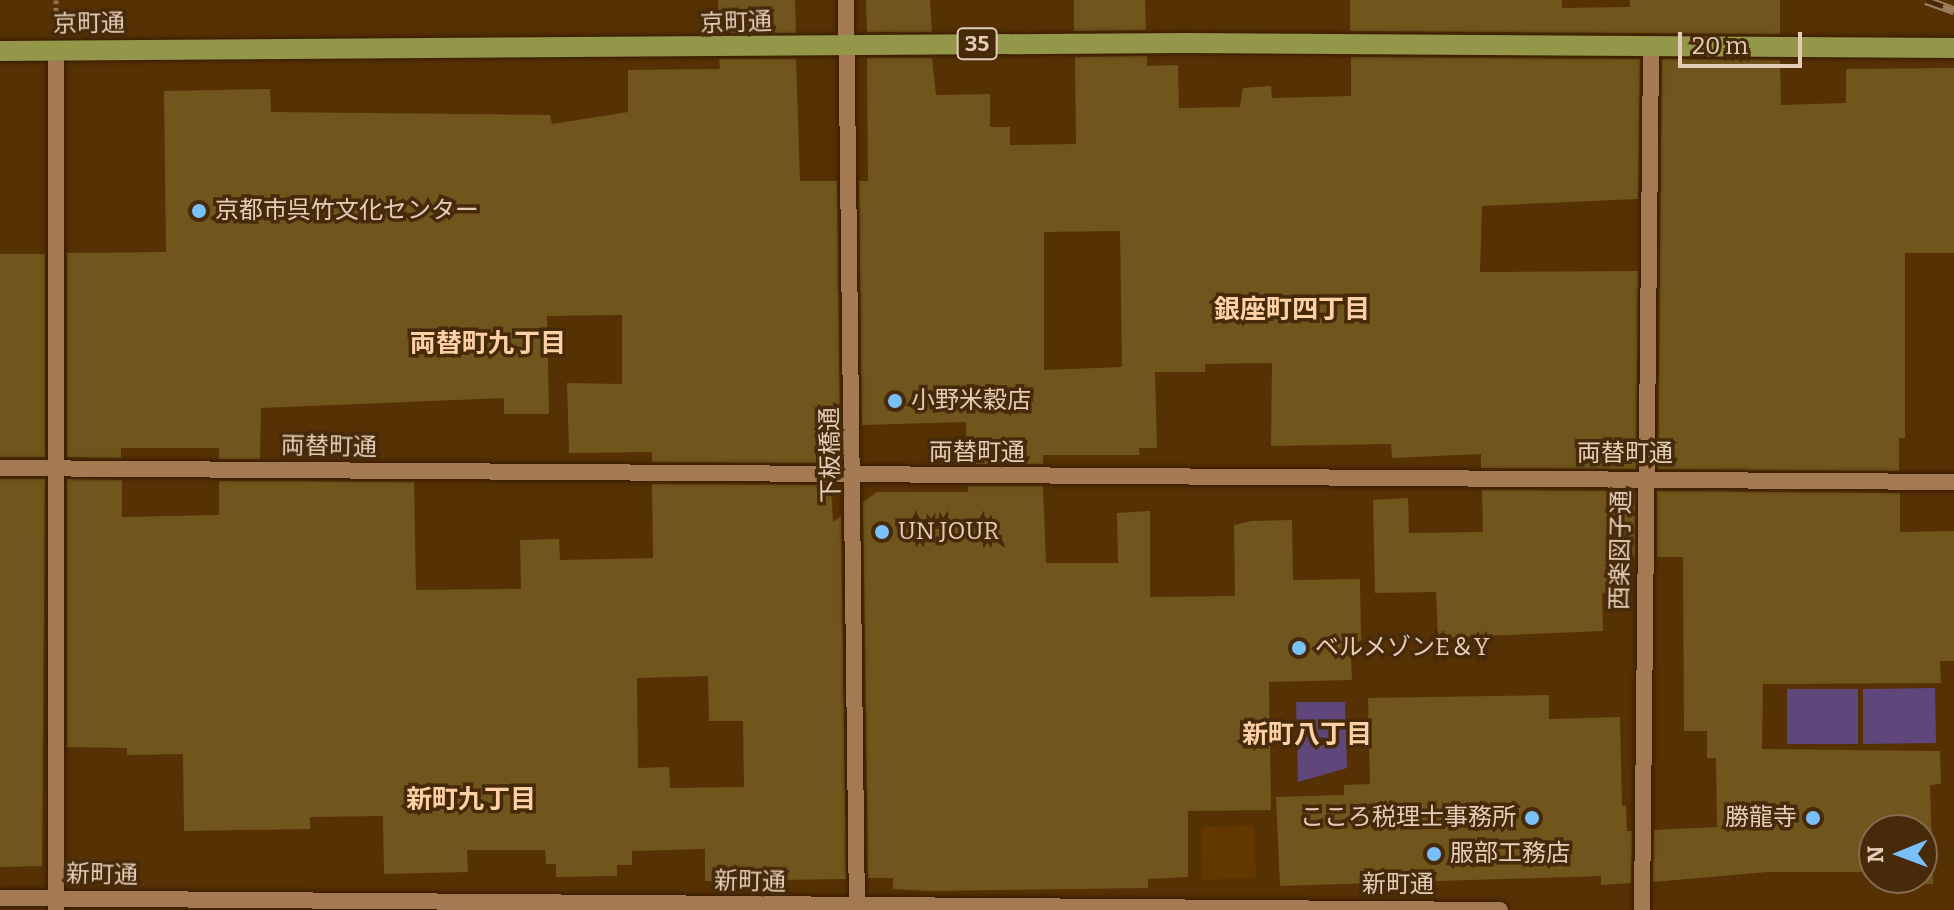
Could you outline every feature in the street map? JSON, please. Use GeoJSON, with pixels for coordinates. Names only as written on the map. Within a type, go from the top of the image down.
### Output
{"type":"FeatureCollection","features":[{"type":"Feature","properties":{"kind":"main road","name":"京町通"},"geometry":{"type":"LineString","coordinates":[[0,51],[696,50],[848,45],[1954,48]]}},
{"type":"Feature","properties":{"kind":"street","name":"下板橋通"},"geometry":{"type":"LineString","coordinates":[[846,0],[856,477],[857,908]]}},
{"type":"Feature","properties":{"kind":"street","name":"西楽図子通"},"geometry":{"type":"LineString","coordinates":[[1642,910],[1651,47]]}},
{"type":"Feature","properties":{"kind":"street"},"geometry":{"type":"LineString","coordinates":[[56,51],[56,904]]}},
{"type":"Feature","properties":{"kind":"street","name":"両替町通"},"geometry":{"type":"LineString","coordinates":[[0,468],[856,477],[1646,478],[1954,482]]}},
{"type":"Feature","properties":{"kind":"street","name":"新町通"},"geometry":{"type":"LineString","coordinates":[[0,898],[56,904],[1500,910]]}},
{"type":"Feature","properties":{"kind":"shaded area"},"geometry":{"type":"Polygon","coordinates":[[[1935,688],[1936,743],[1863,744],[1863,689],[1935,688]]]}},
{"type":"Feature","properties":{"kind":"shaded area"},"geometry":{"type":"Polygon","coordinates":[[[1787,689],[1858,689],[1858,744],[1787,744],[1787,689]]]}},
{"type":"Feature","properties":{"kind":"shaded area"},"geometry":{"type":"Polygon","coordinates":[[[1296,702],[1345,702],[1347,768],[1298,782],[1296,702]]]}},
{"type":"Feature","properties":{"kind":"shaded area"},"geometry":{"type":"Polygon","coordinates":[[[1254,825],[1256,878],[1202,880],[1201,827],[1254,825]]]}},
{"type":"Feature","properties":{"kind":"building"},"geometry":{"type":"Polygon","coordinates":[[[718,0],[795,0],[796,33],[719,33],[718,0]]]}},
{"type":"Feature","properties":{"kind":"building"},"geometry":{"type":"Polygon","coordinates":[[[866,0],[930,0],[932,32],[867,32],[866,0]]]}},
{"type":"Feature","properties":{"kind":"building"},"geometry":{"type":"Polygon","coordinates":[[[1074,0],[1145,0],[1146,30],[1074,31],[1074,0]]]}},
{"type":"Feature","properties":{"kind":"building"},"geometry":{"type":"Polygon","coordinates":[[[1350,0],[1562,0],[1562,8],[1630,7],[1630,0],[1780,0],[1780,34],[1350,31],[1350,0]]]}},
{"type":"Feature","properties":{"kind":"building"},"geometry":{"type":"Polygon","coordinates":[[[1147,56],[1147,66],[1178,65],[1179,108],[1240,107],[1243,88],[1271,86],[1272,98],[1351,96],[1351,57],[1640,59],[1638,199],[1482,206],[1480,272],[1638,271],[1636,469],[1481,468],[1481,454],[1392,458],[1391,444],[1271,446],[1272,363],[1205,364],[1205,372],[1155,372],[1157,448],[1139,448],[1140,455],[1043,455],[1043,464],[967,464],[966,422],[862,425],[859,181],[868,181],[867,58],[932,58],[936,95],[990,94],[990,127],[1010,127],[1010,145],[1076,144],[1075,57],[1147,56]],[[1120,231],[1044,232],[1044,370],[1122,367],[1120,231]]]}},
{"type":"Feature","properties":{"kind":"building"},"geometry":{"type":"Polygon","coordinates":[[[719,59],[796,59],[800,181],[837,181],[840,425],[830,426],[830,463],[652,462],[652,452],[569,453],[567,383],[622,384],[622,315],[547,316],[549,414],[504,414],[504,398],[261,408],[260,459],[219,459],[219,448],[121,448],[121,458],[67,457],[67,253],[166,252],[164,91],[270,89],[271,112],[550,115],[552,124],[628,112],[628,70],[720,69],[719,59]]]}},
{"type":"Feature","properties":{"kind":"building"},"geometry":{"type":"Polygon","coordinates":[[[1662,59],[1780,60],[1781,105],[1846,103],[1846,69],[1954,68],[1954,253],[1905,253],[1905,438],[1899,438],[1899,471],[1658,469],[1662,59]]]}},
{"type":"Feature","properties":{"kind":"building"},"geometry":{"type":"Polygon","coordinates":[[[0,254],[45,254],[45,457],[0,457],[0,254]]]}},
{"type":"Feature","properties":{"kind":"building"},"geometry":{"type":"Polygon","coordinates":[[[0,479],[45,479],[42,866],[0,867],[0,479]]]}},
{"type":"Feature","properties":{"kind":"building"},"geometry":{"type":"Polygon","coordinates":[[[67,479],[122,480],[122,517],[219,515],[219,481],[414,482],[416,590],[521,589],[520,540],[559,539],[560,560],[653,558],[652,484],[831,485],[833,522],[841,516],[846,879],[705,881],[705,849],[632,851],[632,865],[617,865],[617,876],[556,877],[556,864],[546,864],[545,850],[467,850],[468,872],[384,874],[383,816],[310,817],[310,829],[184,831],[183,754],[127,755],[127,748],[67,747],[67,479]],[[708,676],[637,678],[638,768],[669,767],[670,788],[744,787],[743,721],[709,721],[708,676]]]}},
{"type":"Feature","properties":{"kind":"building"},"geometry":{"type":"Polygon","coordinates":[[[968,486],[1043,486],[1046,563],[1118,563],[1117,513],[1150,511],[1150,597],[1235,596],[1234,525],[1251,521],[1292,520],[1293,580],[1360,579],[1361,641],[1350,642],[1352,680],[1269,682],[1271,810],[1188,811],[1188,877],[1148,879],[1148,888],[932,891],[893,889],[893,878],[868,878],[863,502],[877,492],[968,492],[968,486]]]}},
{"type":"Feature","properties":{"kind":"building"},"geometry":{"type":"Polygon","coordinates":[[[1482,490],[1635,491],[1635,558],[1610,558],[1611,592],[1602,593],[1603,631],[1438,638],[1436,592],[1375,593],[1373,500],[1408,498],[1409,533],[1483,532],[1482,490]]]}},
{"type":"Feature","properties":{"kind":"building"},"geometry":{"type":"Polygon","coordinates":[[[1657,491],[1900,493],[1900,532],[1954,531],[1954,661],[1940,661],[1941,683],[1763,684],[1762,749],[1940,751],[1941,784],[1930,785],[1931,814],[1858,814],[1858,872],[1767,872],[1653,882],[1654,830],[1717,827],[1716,758],[1707,758],[1707,731],[1684,731],[1683,557],[1657,557],[1657,491]]]}},
{"type":"Feature","properties":{"kind":"building"},"geometry":{"type":"Polygon","coordinates":[[[1549,695],[1549,719],[1620,717],[1622,806],[1626,806],[1627,831],[1632,831],[1631,883],[1601,885],[1601,876],[1280,886],[1276,797],[1344,795],[1344,785],[1370,784],[1368,698],[1549,695]]]}},
{"type":"Feature","properties":{"kind":"railway"},"geometry":{"type":"LineString","coordinates":[[1926,0],[1954,10]]}},
{"type":"Feature","properties":{"kind":"place","name":"京都市呉竹文化センター"},"geometry":{"type":"Point","coordinates":[199,211]}},
{"type":"Feature","properties":{"kind":"place","name":"小野米穀店"},"geometry":{"type":"Point","coordinates":[895,401]}},
{"type":"Feature","properties":{"kind":"place","name":"UN JOUR"},"geometry":{"type":"Point","coordinates":[882,532]}},
{"type":"Feature","properties":{"kind":"place","name":"ベルメゾンE＆Y"},"geometry":{"type":"Point","coordinates":[1299,648]}},
{"type":"Feature","properties":{"kind":"place","name":"こころ税理士事務所"},"geometry":{"type":"Point","coordinates":[1532,818]}},
{"type":"Feature","properties":{"kind":"place","name":"勝龍寺"},"geometry":{"type":"Point","coordinates":[1813,818]}},
{"type":"Feature","properties":{"kind":"place","name":"服部工務店"},"geometry":{"type":"Point","coordinates":[1434,854]}},
{"type":"Feature","properties":{"kind":"district","name":"銀座町四丁目"},"geometry":{"type":"Point","coordinates":[1292,310]}},
{"type":"Feature","properties":{"kind":"district","name":"両替町九丁目"},"geometry":{"type":"Point","coordinates":[488,344]}},
{"type":"Feature","properties":{"kind":"district","name":"新町八丁目"},"geometry":{"type":"Point","coordinates":[1307,735]}},
{"type":"Feature","properties":{"kind":"district","name":"新町九丁目"},"geometry":{"type":"Point","coordinates":[471,800]}}]}
